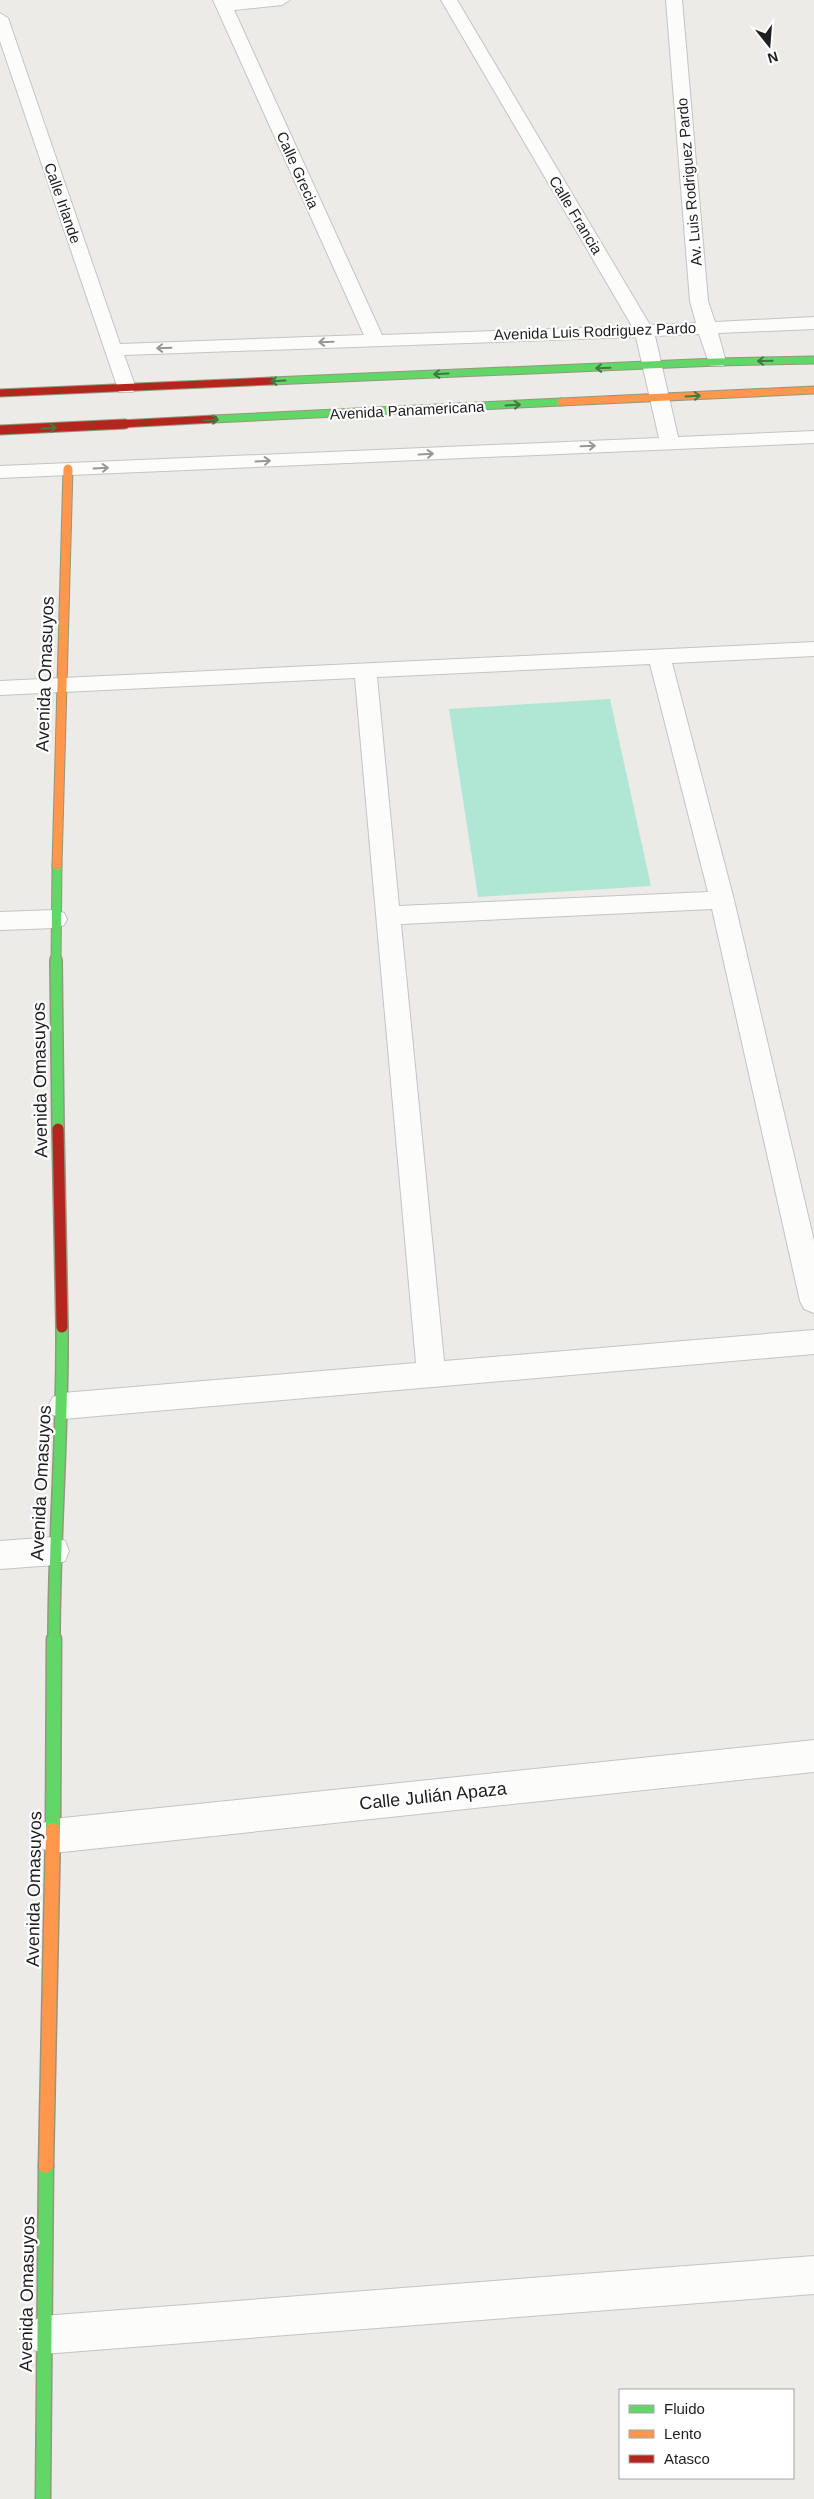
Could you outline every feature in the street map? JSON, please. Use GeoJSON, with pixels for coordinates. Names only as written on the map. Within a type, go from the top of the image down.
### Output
{"type":"FeatureCollection","features":[{"type":"Feature","properties":{"kind":"main road","name":"Avenida Panamericana"},"geometry":{"type":"LineString","coordinates":[[0,393],[716,362],[814,360]]}},
{"type":"Feature","properties":{"kind":"main road","name":"Avenida Panamericana"},"geometry":{"type":"LineString","coordinates":[[0,430],[814,390]]}},
{"type":"Feature","properties":{"kind":"main road","name":"Avenida Omasuyos"},"geometry":{"type":"LineString","coordinates":[[43,2499],[43,2335],[53,1836],[54,1552],[63,1406],[55,919],[68,469]]}},
{"type":"Feature","properties":{"kind":"street"},"geometry":{"type":"LineString","coordinates":[[222,4],[282,0]]}},
{"type":"Feature","properties":{"kind":"street","name":"Calle Francia"},"geometry":{"type":"LineString","coordinates":[[449,0],[644,331],[670,443]]}},
{"type":"Feature","properties":{"kind":"street","name":"Av. Luis Rodriguez Pardo"},"geometry":{"type":"LineString","coordinates":[[674,0],[700,301],[716,362]]}},
{"type":"Feature","properties":{"kind":"street","name":"Calle Grecia"},"geometry":{"type":"LineString","coordinates":[[222,4],[375,340]]}},
{"type":"Feature","properties":{"kind":"street","name":"Calle Irlande"},"geometry":{"type":"LineString","coordinates":[[0,18],[3,36],[126,388]]}},
{"type":"Feature","properties":{"kind":"street","name":"Avenida Luis Rodriguez Pardo"},"geometry":{"type":"LineString","coordinates":[[375,340],[814,323]]}},
{"type":"Feature","properties":{"kind":"street"},"geometry":{"type":"LineString","coordinates":[[114,350],[375,340]]}},
{"type":"Feature","properties":{"kind":"street"},"geometry":{"type":"LineString","coordinates":[[0,472],[814,437]]}},
{"type":"Feature","properties":{"kind":"street"},"geometry":{"type":"LineString","coordinates":[[0,688],[814,649]]}},
{"type":"Feature","properties":{"kind":"street"},"geometry":{"type":"LineString","coordinates":[[659,656],[722,900],[814,1301]]}},
{"type":"Feature","properties":{"kind":"street"},"geometry":{"type":"LineString","coordinates":[[365,671],[430,1375]]}},
{"type":"Feature","properties":{"kind":"street"},"geometry":{"type":"LineString","coordinates":[[387,916],[722,900]]}},
{"type":"Feature","properties":{"kind":"street"},"geometry":{"type":"LineString","coordinates":[[0,921],[55,919]]}},
{"type":"Feature","properties":{"kind":"street"},"geometry":{"type":"LineString","coordinates":[[63,1406],[814,1342]]}},
{"type":"Feature","properties":{"kind":"street"},"geometry":{"type":"LineString","coordinates":[[0,1555],[54,1552]]}},
{"type":"Feature","properties":{"kind":"street","name":"Calle Julián Apaza"},"geometry":{"type":"LineString","coordinates":[[53,1836],[814,1756]]}},
{"type":"Feature","properties":{"kind":"street"},"geometry":{"type":"LineString","coordinates":[[43,2335],[814,2275]]}},
{"type":"Feature","properties":{"kind":"green space"},"geometry":{"type":"Polygon","coordinates":[[[610,699],[651,886],[478,897],[449,709],[610,699]]]}},
{"type":"Feature","properties":{"kind":"traffic: fast"},"geometry":{"type":"LineString","coordinates":[[272,381],[717,362],[814,360]]}},
{"type":"Feature","properties":{"kind":"traffic: fast"},"geometry":{"type":"LineString","coordinates":[[214,419],[561,402]]}},
{"type":"Feature","properties":{"kind":"traffic: fast"},"geometry":{"type":"LineString","coordinates":[[57,865],[55,919],[58,1129]]}},
{"type":"Feature","properties":{"kind":"traffic: fast"},"geometry":{"type":"LineString","coordinates":[[53,1830],[54,1551],[63,1406],[62,1327]]}},
{"type":"Feature","properties":{"kind":"traffic: fast"},"geometry":{"type":"LineString","coordinates":[[43,2499],[46,2166]]}},
{"type":"Feature","properties":{"kind":"traffic: slow"},"geometry":{"type":"LineString","coordinates":[[561,402],[814,390]]}},
{"type":"Feature","properties":{"kind":"traffic: slow"},"geometry":{"type":"LineString","coordinates":[[57,865],[68,469]]}},
{"type":"Feature","properties":{"kind":"traffic: slow"},"geometry":{"type":"LineString","coordinates":[[46,2166],[53,1830]]}},
{"type":"Feature","properties":{"kind":"traffic: jam"},"geometry":{"type":"LineString","coordinates":[[0,393],[272,381]]}},
{"type":"Feature","properties":{"kind":"traffic: jam"},"geometry":{"type":"LineString","coordinates":[[0,430],[214,419]]}},
{"type":"Feature","properties":{"kind":"traffic: jam"},"geometry":{"type":"LineString","coordinates":[[58,1129],[62,1327]]}}]}
